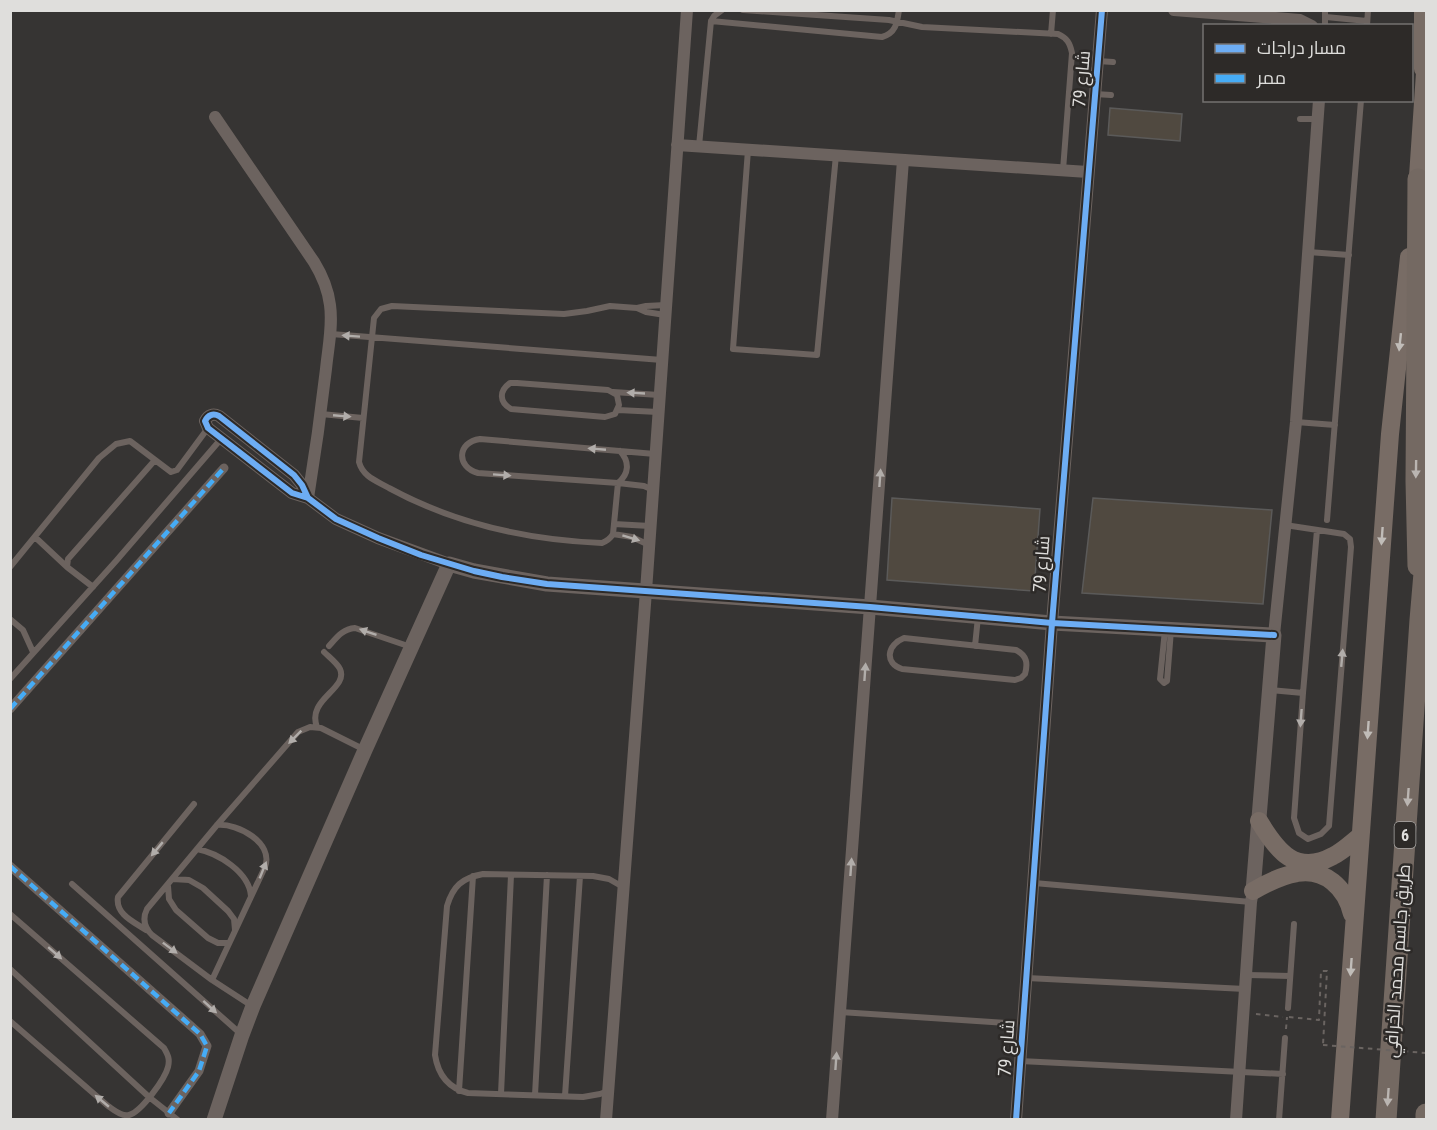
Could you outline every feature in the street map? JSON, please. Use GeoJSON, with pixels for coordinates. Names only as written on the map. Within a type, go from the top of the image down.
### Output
{"type":"FeatureCollection","features":[{"type":"Feature","properties":{"kind":"highway"},"geometry":{"type":"LineString","coordinates":[[1418,179],[1416,481],[1420,620]]}},
{"type":"Feature","properties":{"kind":"highway","name":"طريق جاسم محمد الخرافي"},"geometry":{"type":"LineString","coordinates":[[1386,1119],[1426,550]]}},
{"type":"Feature","properties":{"kind":"highway"},"geometry":{"type":"LineString","coordinates":[[1426,1114],[1426,1119]]}},
{"type":"Feature","properties":{"kind":"main road"},"geometry":{"type":"LineString","coordinates":[[1423,10],[1423,108]]}},
{"type":"Feature","properties":{"kind":"main road"},"geometry":{"type":"LineString","coordinates":[[1340,1119],[1390,434],[1418,179],[1426,58]]}},
{"type":"Feature","properties":{"kind":"main road"},"geometry":{"type":"LineString","coordinates":[[1259,821],[1271,841],[1285,855],[1298,862],[1311,864],[1335,855],[1360,836]]}},
{"type":"Feature","properties":{"kind":"main road"},"geometry":{"type":"LineString","coordinates":[[1252,896],[1289,874],[1310,872],[1320,874],[1338,885],[1345,893],[1354,926]]}},
{"type":"Feature","properties":{"kind":"street"},"geometry":{"type":"LineString","coordinates":[[606,1119],[687,10]]}},
{"type":"Feature","properties":{"kind":"street","name":"شارع 79"},"geometry":{"type":"LineString","coordinates":[[1016,1119],[1052,623],[1102,10]]}},
{"type":"Feature","properties":{"kind":"street"},"geometry":{"type":"LineString","coordinates":[[1174,10],[1300,20],[1308,24]]}},
{"type":"Feature","properties":{"kind":"street"},"geometry":{"type":"LineString","coordinates":[[1236,1119],[1269,690],[1296,422],[1319,102]]}},
{"type":"Feature","properties":{"kind":"street"},"geometry":{"type":"LineString","coordinates":[[215,117],[320,272],[325,283],[330,304],[330,334],[308,498]]}},
{"type":"Feature","properties":{"kind":"street"},"geometry":{"type":"LineString","coordinates":[[677,145],[1088,172]]}},
{"type":"Feature","properties":{"kind":"street"},"geometry":{"type":"LineString","coordinates":[[832,1119],[903,160]]}},
{"type":"Feature","properties":{"kind":"street"},"geometry":{"type":"LineString","coordinates":[[308,498],[294,475],[219,416],[215,414],[207,417],[206,425],[221,439],[292,493],[308,498],[336,519],[399,547],[474,572],[547,584],[1052,623],[1274,635]]}},
{"type":"Feature","properties":{"kind":"street"},"geometry":{"type":"LineString","coordinates":[[10,709],[224,468]]}},
{"type":"Feature","properties":{"kind":"street"},"geometry":{"type":"LineString","coordinates":[[214,1119],[253,1006],[449,564]]}},
{"type":"Feature","properties":{"kind":"street"},"geometry":{"type":"LineString","coordinates":[[10,866],[200,1034],[207,1046],[199,1071],[169,1113]]}},
{"type":"Feature","properties":{"kind":"lane"},"geometry":{"type":"LineString","coordinates":[[699,146],[711,21],[722,10]]}},
{"type":"Feature","properties":{"kind":"lane"},"geometry":{"type":"LineString","coordinates":[[743,10],[898,22],[922,27],[1058,34],[1068,41],[1072,53],[1062,171]]}},
{"type":"Feature","properties":{"kind":"lane"},"geometry":{"type":"LineString","coordinates":[[711,21],[882,37],[896,26],[899,10]]}},
{"type":"Feature","properties":{"kind":"lane"},"geometry":{"type":"LineString","coordinates":[[1051,34],[1053,10]]}},
{"type":"Feature","properties":{"kind":"lane"},"geometry":{"type":"LineString","coordinates":[[1326,14],[1367,23],[1368,10]]}},
{"type":"Feature","properties":{"kind":"lane"},"geometry":{"type":"LineString","coordinates":[[1098,61],[1113,62]]}},
{"type":"Feature","properties":{"kind":"lane"},"geometry":{"type":"LineString","coordinates":[[1095,94],[1111,95]]}},
{"type":"Feature","properties":{"kind":"lane"},"geometry":{"type":"LineString","coordinates":[[1327,520],[1361,102]]}},
{"type":"Feature","properties":{"kind":"lane"},"geometry":{"type":"LineString","coordinates":[[1300,118],[1318,120]]}},
{"type":"Feature","properties":{"kind":"lane"},"geometry":{"type":"LineString","coordinates":[[748,150],[734,349],[817,355],[836,155]]}},
{"type":"Feature","properties":{"kind":"lane"},"geometry":{"type":"LineString","coordinates":[[1308,252],[1349,255]]}},
{"type":"Feature","properties":{"kind":"lane"},"geometry":{"type":"LineString","coordinates":[[620,451],[628,468],[618,483],[613,534],[611,538],[602,543],[522,535],[470,522],[419,503],[367,476],[359,462],[374,318],[377,313],[387,307],[564,314],[610,306],[638,308],[646,312],[665,310]]}},
{"type":"Feature","properties":{"kind":"lane"},"geometry":{"type":"LineString","coordinates":[[330,334],[662,360]]}},
{"type":"Feature","properties":{"kind":"lane"},"geometry":{"type":"LineString","coordinates":[[658,412],[618,410],[605,417],[511,409],[505,406],[501,393],[510,383],[517,382],[613,392],[659,394]]}},
{"type":"Feature","properties":{"kind":"lane"},"geometry":{"type":"LineString","coordinates":[[613,392],[619,400],[618,410]]}},
{"type":"Feature","properties":{"kind":"lane"},"geometry":{"type":"LineString","coordinates":[[321,414],[363,418]]}},
{"type":"Feature","properties":{"kind":"lane"},"geometry":{"type":"LineString","coordinates":[[1296,422],[1335,425]]}},
{"type":"Feature","properties":{"kind":"lane"},"geometry":{"type":"LineString","coordinates":[[10,567],[99,458],[116,444],[130,441],[171,471],[177,470],[208,428]]}},
{"type":"Feature","properties":{"kind":"lane"},"geometry":{"type":"LineString","coordinates":[[10,679],[221,439]]}},
{"type":"Feature","properties":{"kind":"lane"},"geometry":{"type":"LineString","coordinates":[[653,490],[644,486],[618,483],[478,473],[466,468],[462,455],[468,443],[480,439],[656,454]]}},
{"type":"Feature","properties":{"kind":"lane"},"geometry":{"type":"LineString","coordinates":[[67,567],[68,559],[155,460]]}},
{"type":"Feature","properties":{"kind":"lane"},"geometry":{"type":"LineString","coordinates":[[614,524],[650,526]]}},
{"type":"Feature","properties":{"kind":"lane"},"geometry":{"type":"LineString","coordinates":[[1285,525],[1344,534],[1350,538],[1351,547],[1329,826],[1321,834],[1308,839],[1299,833],[1294,818],[1317,530]]}},
{"type":"Feature","properties":{"kind":"lane"},"geometry":{"type":"LineString","coordinates":[[613,534],[632,537],[649,545]]}},
{"type":"Feature","properties":{"kind":"lane"},"geometry":{"type":"LineString","coordinates":[[34,537],[93,587]]}},
{"type":"Feature","properties":{"kind":"lane"},"geometry":{"type":"LineString","coordinates":[[975,646],[978,617]]}},
{"type":"Feature","properties":{"kind":"lane"},"geometry":{"type":"LineString","coordinates":[[12,623],[23,630],[33,652]]}},
{"type":"Feature","properties":{"kind":"lane"},"geometry":{"type":"LineString","coordinates":[[329,646],[342,633],[355,628],[412,647]]}},
{"type":"Feature","properties":{"kind":"lane"},"geometry":{"type":"LineString","coordinates":[[1168,629],[1167,681],[1164,683],[1160,679],[1168,629]]}},
{"type":"Feature","properties":{"kind":"lane"},"geometry":{"type":"LineString","coordinates":[[904,638],[975,646],[1016,650],[1026,660],[1026,674],[1015,680],[902,669],[892,662],[890,653],[894,644],[904,638]]}},
{"type":"Feature","properties":{"kind":"lane"},"geometry":{"type":"LineString","coordinates":[[317,727],[315,717],[317,707],[339,683],[342,675],[339,667],[324,652]]}},
{"type":"Feature","properties":{"kind":"lane"},"geometry":{"type":"LineString","coordinates":[[1269,690],[1303,693]]}},
{"type":"Feature","properties":{"kind":"lane"},"geometry":{"type":"LineString","coordinates":[[152,935],[146,928],[144,918],[147,909],[298,732],[310,727],[325,729],[365,750]]}},
{"type":"Feature","properties":{"kind":"lane"},"geometry":{"type":"LineString","coordinates":[[194,804],[118,897],[117,905],[120,911],[212,980],[253,1006]]}},
{"type":"Feature","properties":{"kind":"lane"},"geometry":{"type":"LineString","coordinates":[[212,980],[267,863],[265,850],[242,829],[229,825],[217,825]]}},
{"type":"Feature","properties":{"kind":"lane"},"geometry":{"type":"LineString","coordinates":[[197,849],[222,858],[247,881],[251,896]]}},
{"type":"Feature","properties":{"kind":"lane"},"geometry":{"type":"LineString","coordinates":[[608,1091],[591,1096],[468,1094],[459,1091],[444,1080],[439,1072],[435,1055],[447,906],[456,887],[464,880],[483,874],[601,877],[623,887]]}},
{"type":"Feature","properties":{"kind":"lane"},"geometry":{"type":"LineString","coordinates":[[501,1094],[511,875]]}},
{"type":"Feature","properties":{"kind":"lane"},"geometry":{"type":"LineString","coordinates":[[535,1095],[547,875]]}},
{"type":"Feature","properties":{"kind":"lane"},"geometry":{"type":"LineString","coordinates":[[459,1091],[473,876]]}},
{"type":"Feature","properties":{"kind":"lane"},"geometry":{"type":"LineString","coordinates":[[565,1096],[580,876]]}},
{"type":"Feature","properties":{"kind":"lane"},"geometry":{"type":"LineString","coordinates":[[173,879],[189,880],[203,888],[231,915],[235,931]]}},
{"type":"Feature","properties":{"kind":"lane"},"geometry":{"type":"LineString","coordinates":[[1033,883],[1252,896]]}},
{"type":"Feature","properties":{"kind":"lane"},"geometry":{"type":"LineString","coordinates":[[72,884],[242,1035]]}},
{"type":"Feature","properties":{"kind":"lane"},"geometry":{"type":"LineString","coordinates":[[168,886],[169,899],[177,910],[208,938],[218,943],[229,943]]}},
{"type":"Feature","properties":{"kind":"lane"},"geometry":{"type":"LineString","coordinates":[[10,914],[164,1048],[169,1057],[168,1067],[164,1078],[139,1109],[130,1115],[123,1115],[108,1106],[10,1021]]}},
{"type":"Feature","properties":{"kind":"lane"},"geometry":{"type":"LineString","coordinates":[[1288,1008],[1294,924]]}},
{"type":"Feature","properties":{"kind":"lane"},"geometry":{"type":"LineString","coordinates":[[10,969],[149,1097],[178,1119]]}},
{"type":"Feature","properties":{"kind":"lane"},"geometry":{"type":"LineString","coordinates":[[1246,975],[1290,976]]}},
{"type":"Feature","properties":{"kind":"lane"},"geometry":{"type":"LineString","coordinates":[[1026,978],[1245,989]]}},
{"type":"Feature","properties":{"kind":"lane"},"geometry":{"type":"LineString","coordinates":[[840,1012],[1023,1024]]}},
{"type":"Feature","properties":{"kind":"lane"},"geometry":{"type":"LineString","coordinates":[[1279,1119],[1285,1038]]}},
{"type":"Feature","properties":{"kind":"lane"},"geometry":{"type":"LineString","coordinates":[[1020,1061],[1283,1074]]}},
{"type":"Feature","properties":{"kind":"path"},"geometry":{"type":"LineString","coordinates":[[1243,1013],[1319,1020],[1321,971],[1327,971],[1323,1045],[1426,1053]]}},
{"type":"Feature","properties":{"kind":"path"},"geometry":{"type":"LineString","coordinates":[[1285,1038],[1287,1017]]}},
{"type":"Feature","properties":{"kind":"building"},"geometry":{"type":"Polygon","coordinates":[[[1110,108],[1182,114],[1180,141],[1108,135],[1110,108]]]}},
{"type":"Feature","properties":{"kind":"building"},"geometry":{"type":"Polygon","coordinates":[[[892,498],[1040,509],[1034,591],[887,580],[892,498]]]}},
{"type":"Feature","properties":{"kind":"building"},"geometry":{"type":"Polygon","coordinates":[[[1093,498],[1272,510],[1263,604],[1082,593],[1093,498]]]}},
{"type":"Feature","properties":{"kind":"marked path"},"geometry":{"type":"LineString","coordinates":[[10,709],[224,468]]}},
{"type":"Feature","properties":{"kind":"marked path"},"geometry":{"type":"LineString","coordinates":[[10,866],[200,1034],[207,1046],[199,1071],[169,1113]]}},
{"type":"Feature","properties":{"kind":"cycle path"},"geometry":{"type":"LineString","coordinates":[[1016,1120],[1052,623],[1102,10]]}},
{"type":"Feature","properties":{"kind":"cycle path"},"geometry":{"type":"LineString","coordinates":[[308,498],[294,475],[219,416],[213,415],[206,419],[208,428],[292,493],[308,498],[336,519],[421,555],[502,577],[547,584],[870,607],[1052,623],[1274,635]]}}]}
